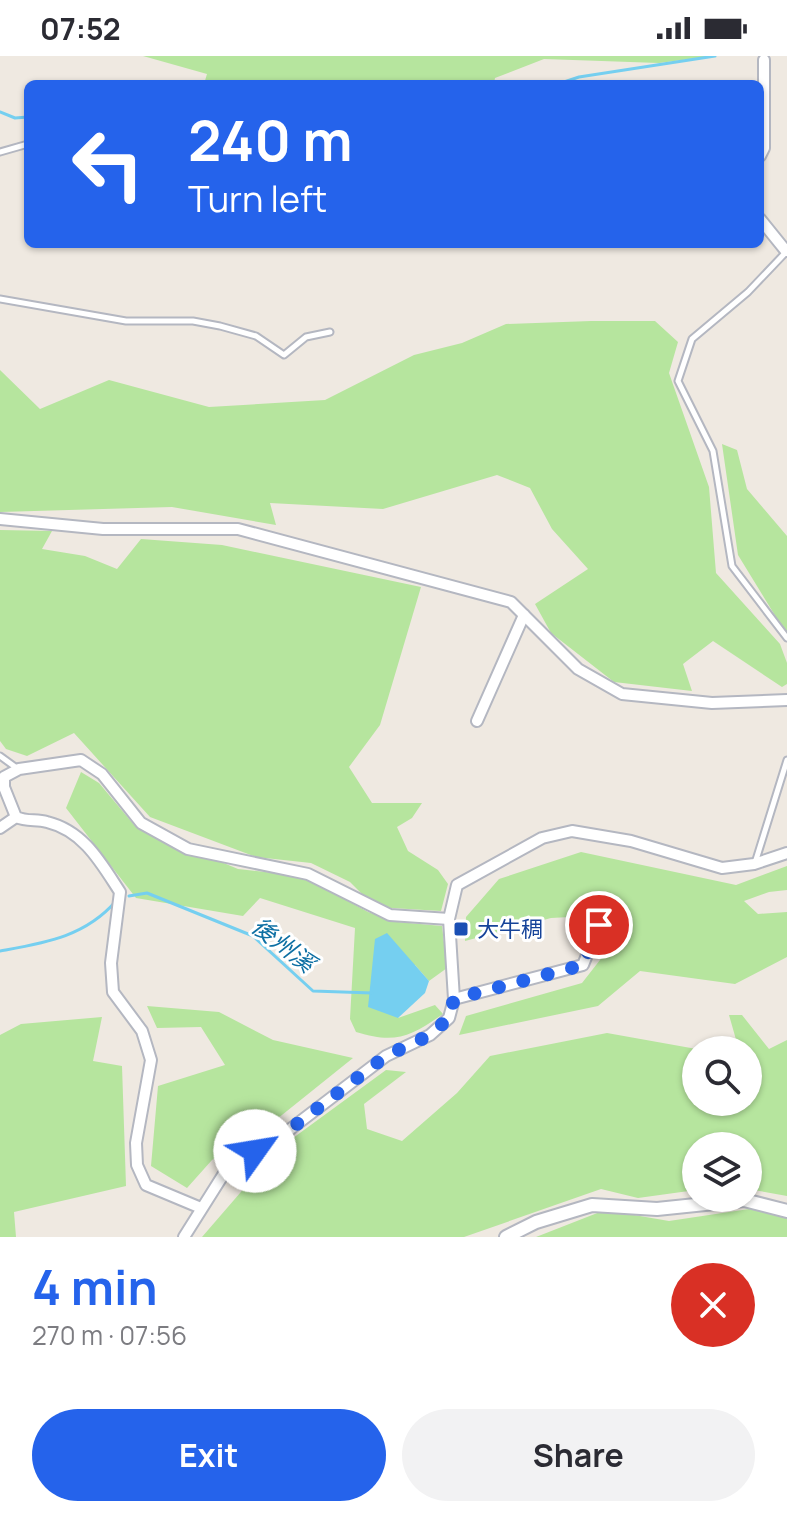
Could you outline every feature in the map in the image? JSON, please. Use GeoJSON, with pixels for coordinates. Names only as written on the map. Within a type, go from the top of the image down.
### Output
{"type":"FeatureCollection","features":[{"type":"Feature","properties":{"kind":"street"},"geometry":{"type":"LineString","coordinates":[[764,60],[764,148]]}},
{"type":"Feature","properties":{"kind":"street"},"geometry":{"type":"LineString","coordinates":[[764,224],[787,251]]}},
{"type":"Feature","properties":{"kind":"street"},"geometry":{"type":"LineString","coordinates":[[0,519],[103,529],[238,529],[469,588],[511,602],[578,669],[622,694],[712,703],[787,700]]}},
{"type":"Feature","properties":{"kind":"street"},"geometry":{"type":"LineString","coordinates":[[477,721],[524,615]]}},
{"type":"Feature","properties":{"kind":"street"},"geometry":{"type":"LineString","coordinates":[[201,1208],[146,1185],[137,1165],[143,1095],[151,1060],[142,1031],[113,992],[111,963],[120,892],[89,845],[47,821],[29,822],[16,817],[4,787],[4,777],[19,769],[81,760],[102,774],[141,823],[188,849],[308,874],[390,915],[449,919]]}},
{"type":"Feature","properties":{"kind":"street"},"geometry":{"type":"LineString","coordinates":[[0,828],[16,817]]}},
{"type":"Feature","properties":{"kind":"street"},"geometry":{"type":"LineString","coordinates":[[184,1237],[230,1164],[280,1137],[386,1056],[430,1035],[449,1018],[454,999],[449,919],[457,885],[542,838],[572,831],[631,841],[722,868],[754,864],[787,853]]}},
{"type":"Feature","properties":{"kind":"street"},"geometry":{"type":"LineString","coordinates":[[454,999],[583,965],[599,925]]}},
{"type":"Feature","properties":{"kind":"street"},"geometry":{"type":"LineString","coordinates":[[506,1237],[536,1222],[592,1205],[657,1209],[744,1200],[787,1211]]}},
{"type":"Feature","properties":{"kind":"lane"},"geometry":{"type":"LineString","coordinates":[[0,152],[24,145]]}},
{"type":"Feature","properties":{"kind":"lane"},"geometry":{"type":"LineString","coordinates":[[787,251],[748,292],[692,339],[678,381],[713,451],[732,566],[787,638]]}},
{"type":"Feature","properties":{"kind":"lane"},"geometry":{"type":"LineString","coordinates":[[0,299],[126,321],[193,321],[220,326],[256,336],[284,355],[306,337],[330,332]]}},
{"type":"Feature","properties":{"kind":"lane"},"geometry":{"type":"LineString","coordinates":[[0,756],[19,769]]}},
{"type":"Feature","properties":{"kind":"lane"},"geometry":{"type":"LineString","coordinates":[[754,864],[787,760]]}},
{"type":"Feature","properties":{"kind":"green space"},"geometry":{"type":"Polygon","coordinates":[[[143,56],[713,56],[659,63],[544,59],[495,80],[205,80],[207,74],[143,56]]]}},
{"type":"Feature","properties":{"kind":"green space"},"geometry":{"type":"Polygon","coordinates":[[[655,321],[678,342],[669,373],[709,487],[716,573],[780,644],[787,663],[787,684],[782,687],[713,641],[683,664],[692,691],[614,682],[551,633],[535,604],[588,569],[552,529],[530,488],[497,475],[383,509],[270,503],[276,525],[172,507],[0,512],[0,370],[40,409],[109,380],[209,407],[325,400],[414,355],[462,343],[506,324],[655,321]]]}},
{"type":"Feature","properties":{"kind":"green space"},"geometry":{"type":"Polygon","coordinates":[[[722,444],[737,450],[747,489],[787,536],[787,635],[738,555],[722,444]]]}},
{"type":"Feature","properties":{"kind":"green space"},"geometry":{"type":"Polygon","coordinates":[[[0,530],[52,531],[42,549],[85,556],[117,569],[141,539],[222,545],[421,587],[380,725],[349,767],[372,803],[422,803],[412,818],[397,827],[408,851],[438,870],[448,884],[441,911],[375,907],[350,882],[311,863],[256,857],[150,817],[74,733],[27,756],[6,749],[0,741],[0,530]]]}},
{"type":"Feature","properties":{"kind":"green space"},"geometry":{"type":"Polygon","coordinates":[[[81,772],[99,783],[135,826],[238,869],[302,876],[368,912],[398,922],[442,926],[447,968],[429,981],[415,965],[398,1018],[435,1005],[443,1014],[402,1036],[392,1038],[356,1032],[350,1019],[355,928],[260,898],[243,916],[136,898],[66,808],[81,772]]]}},
{"type":"Feature","properties":{"kind":"green space"},"geometry":{"type":"Polygon","coordinates":[[[581,852],[736,885],[787,866],[787,890],[769,892],[744,901],[758,914],[787,912],[787,957],[735,984],[640,971],[598,1006],[459,1035],[466,1016],[582,983],[618,937],[608,915],[551,918],[465,941],[466,917],[499,879],[581,852]]]}},
{"type":"Feature","properties":{"kind":"green space"},"geometry":{"type":"Polygon","coordinates":[[[147,1006],[219,1012],[273,1040],[353,1058],[277,1119],[212,1160],[187,1188],[151,1166],[158,1086],[225,1065],[201,1027],[157,1028],[147,1006]]]}},
{"type":"Feature","properties":{"kind":"green space"},"geometry":{"type":"Polygon","coordinates":[[[729,1015],[742,1015],[759,1036],[735,1036],[729,1015]]]}},
{"type":"Feature","properties":{"kind":"green space"},"geometry":{"type":"Polygon","coordinates":[[[102,1017],[93,1061],[122,1066],[126,1186],[14,1212],[16,1237],[0,1237],[0,1035],[21,1024],[102,1017]]]}},
{"type":"Feature","properties":{"kind":"green space"},"geometry":{"type":"Polygon","coordinates":[[[607,1033],[682,1046],[682,1116],[762,1116],[762,1040],[769,1049],[787,1040],[787,1196],[762,1192],[762,1132],[682,1132],[682,1192],[638,1198],[601,1189],[464,1237],[202,1237],[278,1149],[386,1070],[406,1072],[364,1104],[367,1129],[402,1141],[457,1093],[490,1056],[607,1033]]]}},
{"type":"Feature","properties":{"kind":"green space"},"geometry":{"type":"Polygon","coordinates":[[[605,1210],[669,1221],[729,1212],[762,1212],[787,1217],[787,1237],[536,1237],[605,1210]]]}},
{"type":"Feature","properties":{"kind":"water"},"geometry":{"type":"Polygon","coordinates":[[[387,933],[429,981],[425,993],[398,1018],[368,1007],[375,939],[387,933]]]}},
{"type":"Feature","properties":{"kind":"waterway"},"geometry":{"type":"LineString","coordinates":[[570,80],[715,56]]}},
{"type":"Feature","properties":{"kind":"waterway"},"geometry":{"type":"LineString","coordinates":[[0,112],[15,118],[24,117]]}},
{"type":"Feature","properties":{"kind":"waterway","name":"後州溪"},"geometry":{"type":"LineString","coordinates":[[129,896],[147,893],[253,936],[313,991],[372,993]]}},
{"type":"Feature","properties":{"kind":"waterway","name":"後州溪"},"geometry":{"type":"LineString","coordinates":[[0,951],[77,931],[116,901]]}},
{"type":"Feature","properties":{"kind":"place","name":"大牛稠"},"geometry":{"type":"Point","coordinates":[461,929]}},
{"type":"Feature","properties":{"kind":"route"},"geometry":{"type":"LineString","coordinates":[[255,1151],[280,1137],[386,1056],[430,1035],[449,1018],[454,999],[583,965],[599,925]]}}]}
